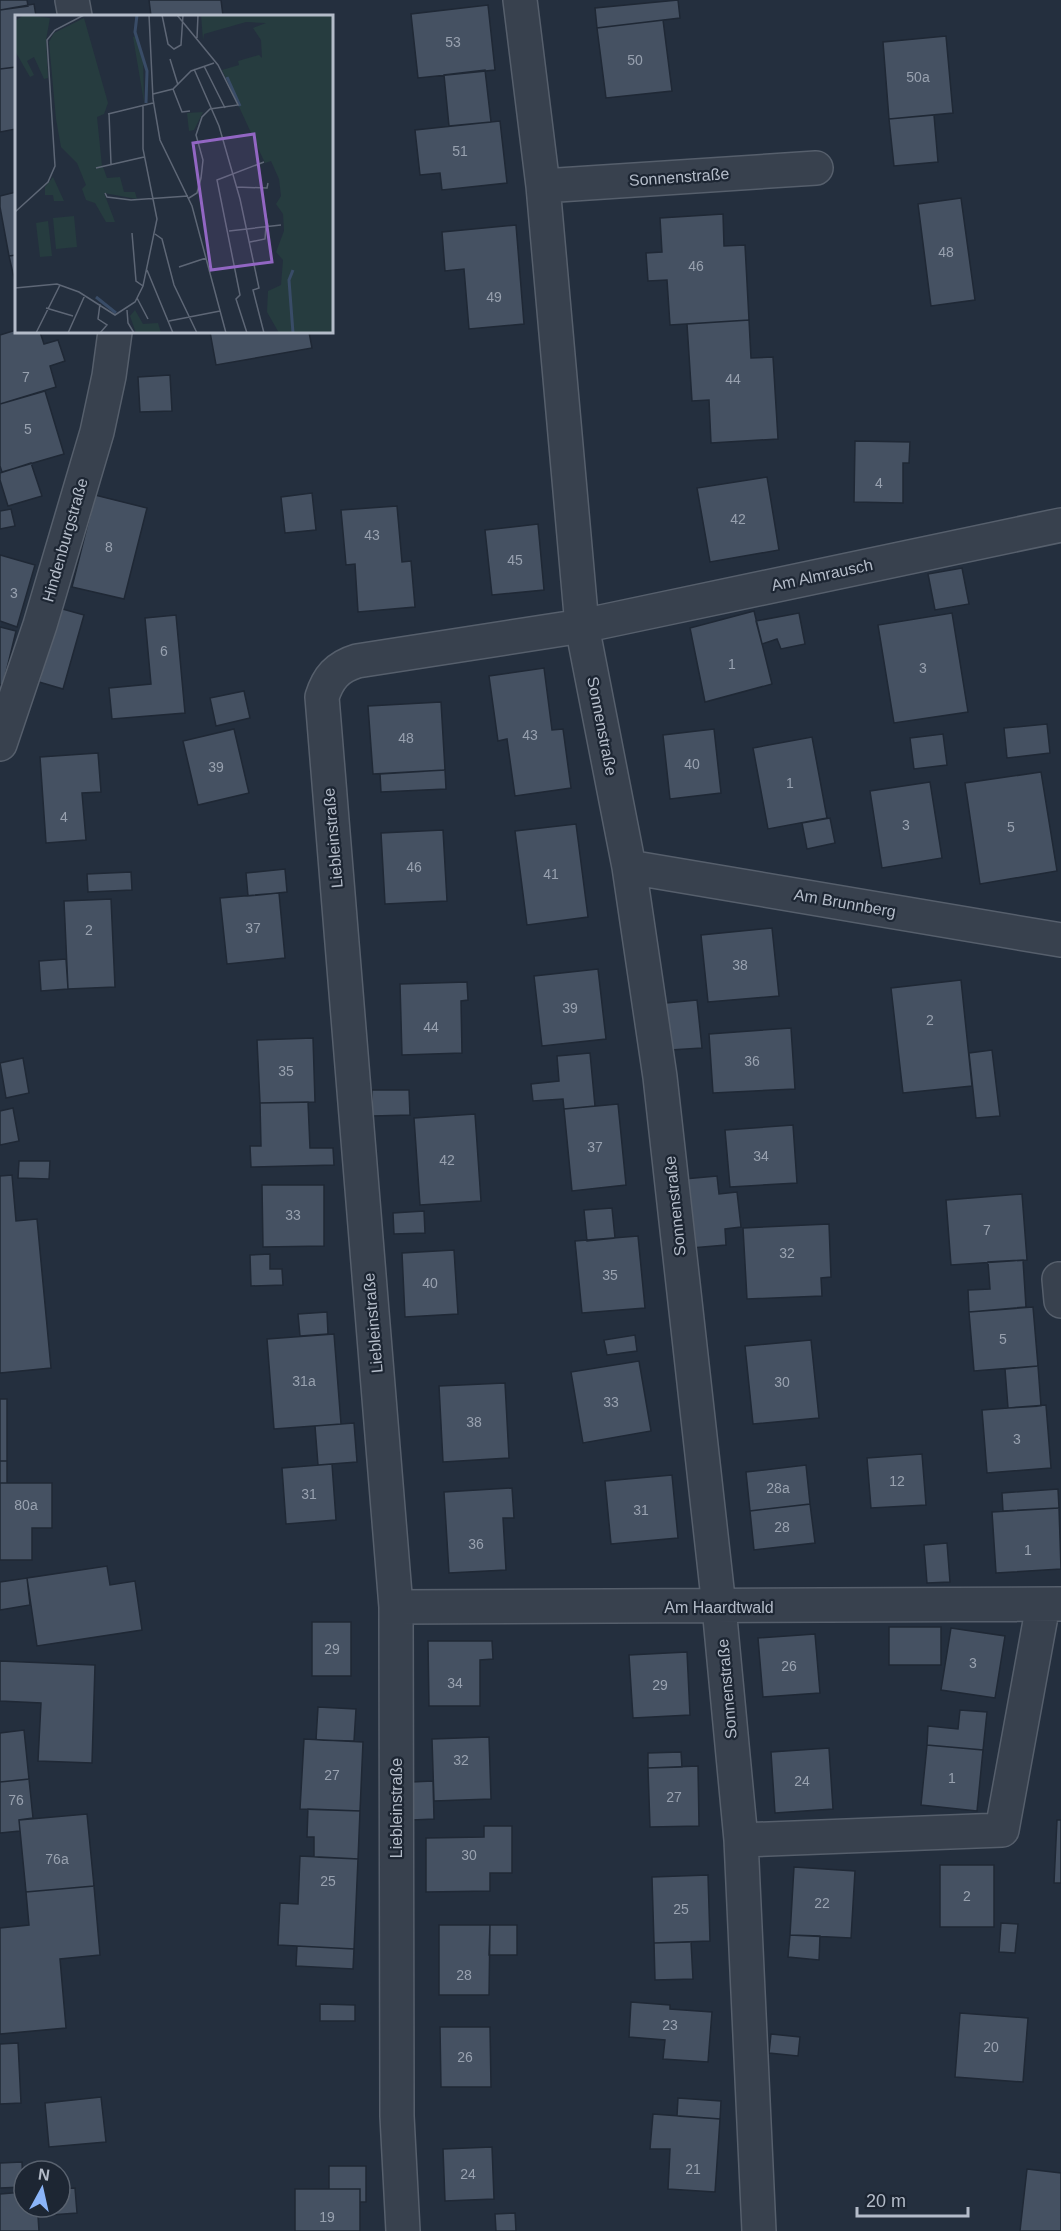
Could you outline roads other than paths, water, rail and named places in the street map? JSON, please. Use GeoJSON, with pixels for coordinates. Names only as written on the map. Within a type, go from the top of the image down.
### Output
{"type":"FeatureCollection","features":[{"type":"Feature","properties":{"kind":"street"},"geometry":{"type":"LineString","coordinates":[[72,0],[75,15]]}},
{"type":"Feature","properties":{"kind":"street","name":"Sonnenstraße"},"geometry":{"type":"LineString","coordinates":[[520,0],[543,186],[582,626],[629,867],[660,1077],[719,1607],[741,1840],[759,2231]]}},
{"type":"Feature","properties":{"kind":"street","name":"Sonnenstraße"},"geometry":{"type":"LineString","coordinates":[[543,186],[816,168]]}},
{"type":"Feature","properties":{"kind":"street","name":"Hindenburgstraße"},"geometry":{"type":"LineString","coordinates":[[0,744],[40,625],[97,432],[116,333]]}},
{"type":"Feature","properties":{"kind":"street","name":"Am Almrausch"},"geometry":{"type":"LineString","coordinates":[[582,626],[1061,525]]}},
{"type":"Feature","properties":{"kind":"street","name":"Liebleinstraße"},"geometry":{"type":"LineString","coordinates":[[403,2231],[397,2116],[396,1607],[322,697],[326,684],[334,672],[344,664],[582,626]]}},
{"type":"Feature","properties":{"kind":"street","name":"Am Brunnberg"},"geometry":{"type":"LineString","coordinates":[[629,867],[1061,940]]}},
{"type":"Feature","properties":{"kind":"street","name":"Am Haardtwald"},"geometry":{"type":"LineString","coordinates":[[396,1607],[1052,1605],[1002,1830],[741,1840]]}}]}
